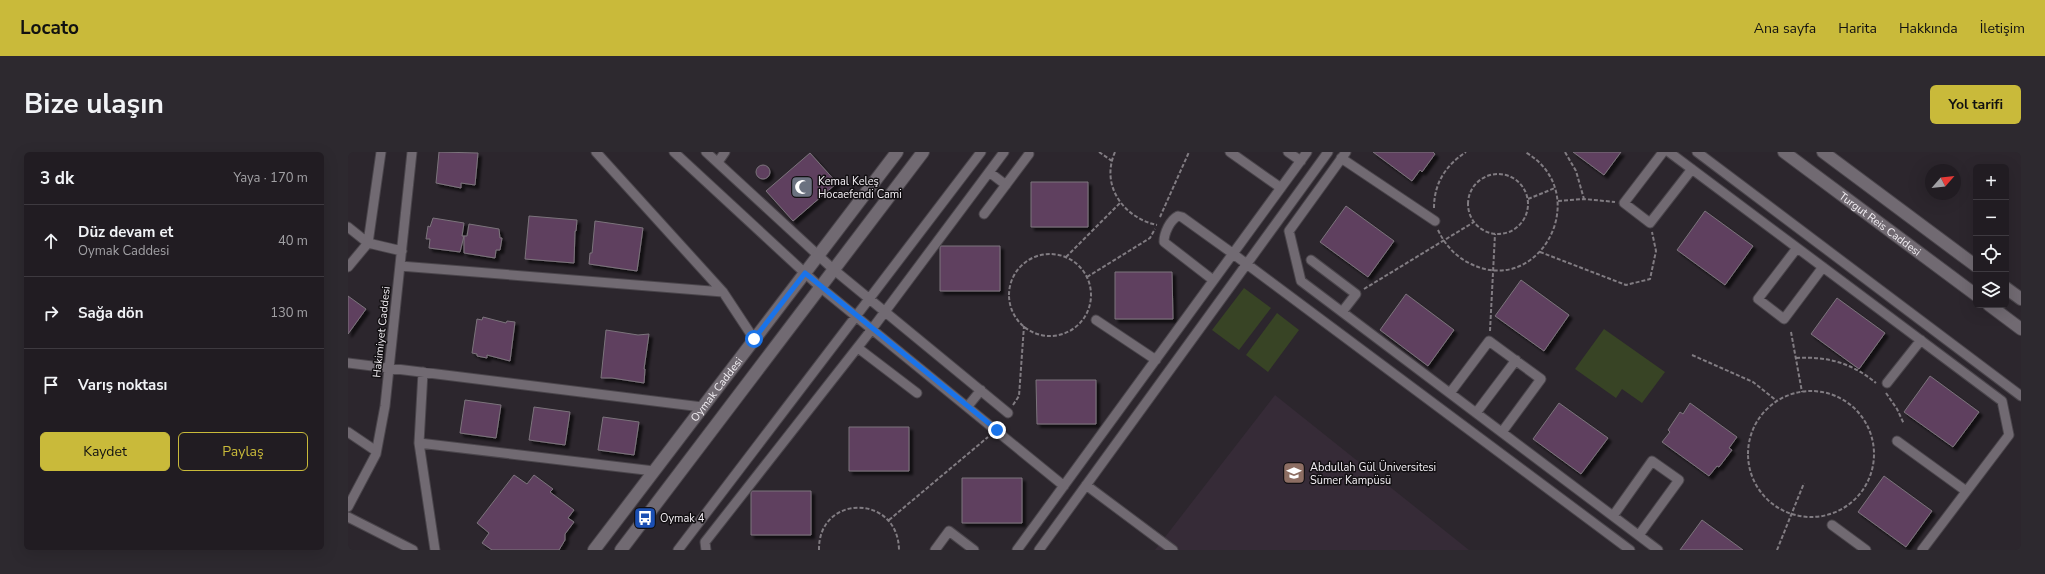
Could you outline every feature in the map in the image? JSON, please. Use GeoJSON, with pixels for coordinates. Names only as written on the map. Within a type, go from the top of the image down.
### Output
{"type":"FeatureCollection","features":[{"type":"Feature","properties":{"kind":"street"},"geometry":{"type":"LineString","coordinates":[[348,267],[368,243],[382,152]]}},
{"type":"Feature","properties":{"kind":"street","name":"Hakimiyet Caddesi"},"geometry":{"type":"LineString","coordinates":[[348,507],[376,452],[385,406],[412,152]]}},
{"type":"Feature","properties":{"kind":"street"},"geometry":{"type":"LineString","coordinates":[[596,152],[723,292],[754,339]]}},
{"type":"Feature","properties":{"kind":"street"},"geometry":{"type":"LineString","coordinates":[[674,152],[820,286],[1064,486]]}},
{"type":"Feature","properties":{"kind":"street"},"geometry":{"type":"LineString","coordinates":[[706,152],[833,269],[1008,413]]}},
{"type":"Feature","properties":{"kind":"street"},"geometry":{"type":"LineString","coordinates":[[718,162],[725,152]]}},
{"type":"Feature","properties":{"kind":"street","name":"Oymak Caddesi"},"geometry":{"type":"LineString","coordinates":[[594,550],[897,152]]}},
{"type":"Feature","properties":{"kind":"street","name":"Oymak Caddesi"},"geometry":{"type":"LineString","coordinates":[[621,550],[820,286],[924,152]]}},
{"type":"Feature","properties":{"kind":"street"},"geometry":{"type":"LineString","coordinates":[[678,550],[981,152]]}},
{"type":"Feature","properties":{"kind":"street"},"geometry":{"type":"LineString","coordinates":[[706,550],[705,542],[858,348],[1004,152]]}},
{"type":"Feature","properties":{"kind":"street"},"geometry":{"type":"LineString","coordinates":[[1230,152],[1281,188]]}},
{"type":"Feature","properties":{"kind":"street"},"geometry":{"type":"LineString","coordinates":[[1288,152],[1301,161]]}},
{"type":"Feature","properties":{"kind":"street"},"geometry":{"type":"LineString","coordinates":[[1017,550],[1307,152]]}},
{"type":"Feature","properties":{"kind":"street"},"geometry":{"type":"LineString","coordinates":[[1039,550],[1328,152]]}},
{"type":"Feature","properties":{"kind":"street"},"geometry":{"type":"LineString","coordinates":[[1663,152],[1624,203],[1650,223],[1692,169]]}},
{"type":"Feature","properties":{"kind":"street"},"geometry":{"type":"LineString","coordinates":[[1697,152],[2021,396]]}},
{"type":"Feature","properties":{"kind":"street","name":"Turgut Reis Caddesi"},"geometry":{"type":"LineString","coordinates":[[1784,152],[1973,293]]}},
{"type":"Feature","properties":{"kind":"street"},"geometry":{"type":"LineString","coordinates":[[1823,152],[1973,264]]}},
{"type":"Feature","properties":{"kind":"street"},"geometry":{"type":"LineString","coordinates":[[984,214],[1029,154]]}},
{"type":"Feature","properties":{"kind":"street"},"geometry":{"type":"LineString","coordinates":[[1676,154],[1692,169],[2002,401],[2009,435],[1922,550]]}},
{"type":"Feature","properties":{"kind":"street"},"geometry":{"type":"LineString","coordinates":[[1435,221],[1344,155],[1289,231],[1301,281],[1658,550]]}},
{"type":"Feature","properties":{"kind":"street"},"geometry":{"type":"LineString","coordinates":[[989,172],[1006,185]]}},
{"type":"Feature","properties":{"kind":"street"},"geometry":{"type":"LineString","coordinates":[[1213,280],[1164,242],[1164,236],[1174,218],[1178,216],[1182,217],[1630,550]]}},
{"type":"Feature","properties":{"kind":"street"},"geometry":{"type":"LineString","coordinates":[[348,227],[368,243],[402,251]]}},
{"type":"Feature","properties":{"kind":"street"},"geometry":{"type":"LineString","coordinates":[[1797,248],[1758,299],[1784,319],[1823,267]]}},
{"type":"Feature","properties":{"kind":"street"},"geometry":{"type":"LineString","coordinates":[[1311,260],[1356,294],[1342,312]]}},
{"type":"Feature","properties":{"kind":"street"},"geometry":{"type":"LineString","coordinates":[[400,266],[723,292]]}},
{"type":"Feature","properties":{"kind":"street"},"geometry":{"type":"LineString","coordinates":[[2009,290],[2021,299]]}},
{"type":"Feature","properties":{"kind":"street"},"geometry":{"type":"LineString","coordinates":[[1993,308],[2021,329]]}},
{"type":"Feature","properties":{"kind":"street"},"geometry":{"type":"LineString","coordinates":[[1096,320],[1156,360]]}},
{"type":"Feature","properties":{"kind":"street"},"geometry":{"type":"LineString","coordinates":[[1450,393],[1489,340],[1516,360],[1541,379],[1502,432]]}},
{"type":"Feature","properties":{"kind":"street"},"geometry":{"type":"LineString","coordinates":[[1884,386],[1921,340]]}},
{"type":"Feature","properties":{"kind":"street"},"geometry":{"type":"LineString","coordinates":[[858,348],[917,393]]}},
{"type":"Feature","properties":{"kind":"street"},"geometry":{"type":"LineString","coordinates":[[1476,413],[1516,360]]}},
{"type":"Feature","properties":{"kind":"street"},"geometry":{"type":"LineString","coordinates":[[348,363],[702,407]]}},
{"type":"Feature","properties":{"kind":"street"},"geometry":{"type":"LineString","coordinates":[[423,372],[419,443],[435,550]]}},
{"type":"Feature","properties":{"kind":"street"},"geometry":{"type":"LineString","coordinates":[[968,406],[981,390]]}},
{"type":"Feature","properties":{"kind":"street"},"geometry":{"type":"LineString","coordinates":[[348,432],[376,452]]}},
{"type":"Feature","properties":{"kind":"street"},"geometry":{"type":"LineString","coordinates":[[1897,441],[1966,491]]}},
{"type":"Feature","properties":{"kind":"street"},"geometry":{"type":"LineString","coordinates":[[419,443],[654,471]]}},
{"type":"Feature","properties":{"kind":"street"},"geometry":{"type":"LineString","coordinates":[[1613,516],[1652,461],[1679,480],[1639,536]]}},
{"type":"Feature","properties":{"kind":"street"},"geometry":{"type":"LineString","coordinates":[[1086,485],[1173,550]]}},
{"type":"Feature","properties":{"kind":"street"},"geometry":{"type":"LineString","coordinates":[[348,518],[413,550]]}},
{"type":"Feature","properties":{"kind":"street"},"geometry":{"type":"LineString","coordinates":[[1832,525],[1866,550]]}},
{"type":"Feature","properties":{"kind":"street"},"geometry":{"type":"LineString","coordinates":[[936,550],[949,531],[974,550]]}},
{"type":"Feature","properties":{"kind":"path"},"geometry":{"type":"LineString","coordinates":[[1099,152],[1112,161]]}},
{"type":"Feature","properties":{"kind":"path"},"geometry":{"type":"LineString","coordinates":[[1115,152],[1110,176],[1112,187],[1120,203],[1137,219],[1157,225]]}},
{"type":"Feature","properties":{"kind":"path"},"geometry":{"type":"LineString","coordinates":[[1087,277],[1150,238],[1189,152]]}},
{"type":"Feature","properties":{"kind":"path"},"geometry":{"type":"LineString","coordinates":[[1466,152],[1450,164],[1439,181],[1434,201],[1435,221],[1443,240],[1456,255],[1474,266],[1494,270],[1519,265],[1540,252],[1546,245],[1555,228],[1558,215],[1558,201],[1555,188],[1544,168],[1525,152]]}},
{"type":"Feature","properties":{"kind":"path"},"geometry":{"type":"LineString","coordinates":[[1565,152],[1576,171],[1584,199]]}},
{"type":"Feature","properties":{"kind":"path"},"geometry":{"type":"LineString","coordinates":[[1498,174],[1512,177],[1522,186],[1528,199],[1528,213],[1521,225],[1509,233],[1495,234],[1483,230],[1474,222],[1470,214],[1468,200],[1474,187],[1484,177],[1498,174]]}},
{"type":"Feature","properties":{"kind":"path"},"geometry":{"type":"LineString","coordinates":[[1528,199],[1555,188]]}},
{"type":"Feature","properties":{"kind":"path"},"geometry":{"type":"LineString","coordinates":[[1558,201],[1584,199],[1624,203]]}},
{"type":"Feature","properties":{"kind":"path"},"geometry":{"type":"LineString","coordinates":[[1066,257],[1120,203]]}},
{"type":"Feature","properties":{"kind":"path"},"geometry":{"type":"LineString","coordinates":[[1356,294],[1474,222]]}},
{"type":"Feature","properties":{"kind":"path"},"geometry":{"type":"LineString","coordinates":[[1540,252],[1626,285],[1650,279],[1656,251],[1650,223]]}},
{"type":"Feature","properties":{"kind":"path"},"geometry":{"type":"LineString","coordinates":[[1489,340],[1495,234]]}},
{"type":"Feature","properties":{"kind":"path"},"geometry":{"type":"LineString","coordinates":[[1053,254],[1066,257],[1076,264],[1087,277],[1090,285],[1091,302],[1088,310],[1079,325],[1072,330],[1056,336],[1039,334],[1024,326],[1018,320],[1010,305],[1010,288],[1016,272],[1028,260],[1036,256],[1053,254]]}},
{"type":"Feature","properties":{"kind":"path"},"geometry":{"type":"LineString","coordinates":[[1008,413],[1019,396],[1024,326]]}},
{"type":"Feature","properties":{"kind":"path"},"geometry":{"type":"LineString","coordinates":[[1791,332],[1802,392]]}},
{"type":"Feature","properties":{"kind":"path"},"geometry":{"type":"LineString","coordinates":[[1692,355],[1753,382],[1777,401]]}},
{"type":"Feature","properties":{"kind":"path"},"geometry":{"type":"LineString","coordinates":[[1796,358],[1814,357],[1847,364],[1862,372],[1884,386],[1904,424]]}},
{"type":"Feature","properties":{"kind":"path"},"geometry":{"type":"LineString","coordinates":[[1802,392],[1824,392],[1853,407],[1867,425],[1872,440],[1874,456],[1873,467],[1866,487],[1843,509],[1823,517],[1807,517],[1791,514],[1782,510],[1766,498],[1754,481],[1748,462],[1749,442],[1756,423],[1765,410],[1777,401],[1802,392]]}},
{"type":"Feature","properties":{"kind":"path"},"geometry":{"type":"LineString","coordinates":[[889,520],[997,430]]}},
{"type":"Feature","properties":{"kind":"path"},"geometry":{"type":"LineString","coordinates":[[1777,550],[1804,483]]}},
{"type":"Feature","properties":{"kind":"path"},"geometry":{"type":"LineString","coordinates":[[819,550],[821,535],[824,527],[829,521],[842,511],[859,507],[879,512],[889,520],[897,535],[899,550]]}},
{"type":"Feature","properties":{"kind":"shaded area","name":"Abdullah Gül Üniversitesi Sümer Kampüsü"},"geometry":{"type":"Polygon","coordinates":[[[1275,395],[1469,550],[1155,550],[1275,395]]]}},
{"type":"Feature","properties":{"kind":"green space"},"geometry":{"type":"Polygon","coordinates":[[[1244,288],[1271,308],[1239,350],[1212,330],[1244,288]]]}},
{"type":"Feature","properties":{"kind":"green space"},"geometry":{"type":"Polygon","coordinates":[[[1277,313],[1299,330],[1268,372],[1246,355],[1277,313]]]}},
{"type":"Feature","properties":{"kind":"green space"},"geometry":{"type":"Polygon","coordinates":[[[1604,329],[1665,372],[1642,403],[1622,389],[1616,398],[1575,369],[1604,329]]]}},
{"type":"Feature","properties":{"kind":"building"},"geometry":{"type":"Polygon","coordinates":[[[439,152],[478,153],[475,185],[461,183],[461,188],[436,183],[439,152]]]}},
{"type":"Feature","properties":{"kind":"building"},"geometry":{"type":"Polygon","coordinates":[[[1373,152],[1433,152],[1435,154],[1422,172],[1420,170],[1412,181],[1373,152]]]}},
{"type":"Feature","properties":{"kind":"building"},"geometry":{"type":"Polygon","coordinates":[[[1573,152],[1621,152],[1604,175],[1573,152]]]}},
{"type":"Feature","properties":{"kind":"building","name":"Kemal Keleş Hocaefendi Cami"},"geometry":{"type":"Polygon","coordinates":[[[810,153],[837,183],[793,221],[766,191],[810,153]]]}},
{"type":"Feature","properties":{"kind":"building"},"geometry":{"type":"Polygon","coordinates":[[[760,165],[766,165],[770,169],[770,175],[766,179],[760,179],[756,175],[756,169],[760,165]]]}},
{"type":"Feature","properties":{"kind":"building"},"geometry":{"type":"Polygon","coordinates":[[[1031,182],[1088,182],[1088,227],[1031,227],[1031,182]]]}},
{"type":"Feature","properties":{"kind":"building"},"geometry":{"type":"Polygon","coordinates":[[[1346,206],[1394,241],[1368,277],[1320,242],[1346,206]]]}},
{"type":"Feature","properties":{"kind":"building"},"geometry":{"type":"Polygon","coordinates":[[[1705,211],[1753,246],[1725,285],[1677,250],[1705,211]]]}},
{"type":"Feature","properties":{"kind":"building"},"geometry":{"type":"Polygon","coordinates":[[[529,216],[577,220],[575,231],[574,263],[525,259],[529,216]]]}},
{"type":"Feature","properties":{"kind":"building"},"geometry":{"type":"Polygon","coordinates":[[[433,218],[464,223],[462,236],[464,236],[460,252],[429,248],[430,239],[426,239],[428,226],[430,227],[433,218]]]}},
{"type":"Feature","properties":{"kind":"building"},"geometry":{"type":"Polygon","coordinates":[[[595,221],[643,228],[637,271],[589,264],[590,253],[592,253],[595,221]]]}},
{"type":"Feature","properties":{"kind":"building"},"geometry":{"type":"Polygon","coordinates":[[[469,224],[499,229],[500,238],[502,238],[500,250],[496,250],[495,258],[464,253],[464,236],[467,236],[469,224]]]}},
{"type":"Feature","properties":{"kind":"building"},"geometry":{"type":"Polygon","coordinates":[[[940,246],[1000,246],[1000,291],[940,291],[940,246]]]}},
{"type":"Feature","properties":{"kind":"building"},"geometry":{"type":"Polygon","coordinates":[[[1115,272],[1172,272],[1173,319],[1115,319],[1115,272]]]}},
{"type":"Feature","properties":{"kind":"building"},"geometry":{"type":"Polygon","coordinates":[[[1521,280],[1569,315],[1544,351],[1495,316],[1521,280]]]}},
{"type":"Feature","properties":{"kind":"building"},"geometry":{"type":"Polygon","coordinates":[[[1406,294],[1454,330],[1428,366],[1380,330],[1406,294]]]}},
{"type":"Feature","properties":{"kind":"building"},"geometry":{"type":"Polygon","coordinates":[[[348,296],[366,309],[348,334],[348,296]]]}},
{"type":"Feature","properties":{"kind":"building"},"geometry":{"type":"Polygon","coordinates":[[[1837,298],[1885,333],[1859,369],[1811,334],[1837,298]]]}},
{"type":"Feature","properties":{"kind":"building"},"geometry":{"type":"Polygon","coordinates":[[[483,317],[506,323],[507,321],[515,322],[510,361],[487,355],[487,358],[477,356],[477,354],[472,353],[477,319],[482,320],[483,317]]]}},
{"type":"Feature","properties":{"kind":"building"},"geometry":{"type":"Polygon","coordinates":[[[606,330],[638,335],[649,334],[644,369],[644,383],[612,378],[601,378],[606,330]]]}},
{"type":"Feature","properties":{"kind":"building"},"geometry":{"type":"Polygon","coordinates":[[[1930,376],[1979,412],[1953,447],[1904,412],[1930,376]]]}},
{"type":"Feature","properties":{"kind":"building"},"geometry":{"type":"Polygon","coordinates":[[[1036,380],[1096,380],[1096,424],[1037,424],[1036,380]]]}},
{"type":"Feature","properties":{"kind":"building"},"geometry":{"type":"Polygon","coordinates":[[[465,400],[501,405],[496,438],[460,433],[465,400]]]}},
{"type":"Feature","properties":{"kind":"building"},"geometry":{"type":"Polygon","coordinates":[[[1559,403],[1608,438],[1581,474],[1533,439],[1559,403]]]}},
{"type":"Feature","properties":{"kind":"building"},"geometry":{"type":"Polygon","coordinates":[[[1690,403],[1737,437],[1729,448],[1732,450],[1719,467],[1717,466],[1709,476],[1662,442],[1670,432],[1668,430],[1680,412],[1683,414],[1690,403]]]}},
{"type":"Feature","properties":{"kind":"building"},"geometry":{"type":"Polygon","coordinates":[[[534,407],[570,412],[565,445],[529,440],[534,407]]]}},
{"type":"Feature","properties":{"kind":"building"},"geometry":{"type":"Polygon","coordinates":[[[603,417],[639,422],[634,455],[598,450],[603,417]]]}},
{"type":"Feature","properties":{"kind":"building"},"geometry":{"type":"Polygon","coordinates":[[[849,427],[909,427],[909,471],[849,471],[849,427]]]}},
{"type":"Feature","properties":{"kind":"building"},"geometry":{"type":"Polygon","coordinates":[[[514,475],[527,484],[534,475],[553,489],[550,492],[574,510],[568,518],[574,522],[565,534],[565,540],[559,550],[492,550],[482,543],[489,533],[477,523],[514,475]]]}},
{"type":"Feature","properties":{"kind":"building"},"geometry":{"type":"Polygon","coordinates":[[[1884,476],[1932,511],[1906,547],[1858,512],[1884,476]]]}},
{"type":"Feature","properties":{"kind":"building"},"geometry":{"type":"Polygon","coordinates":[[[962,478],[1022,478],[1022,523],[962,523],[962,478]]]}},
{"type":"Feature","properties":{"kind":"building"},"geometry":{"type":"Polygon","coordinates":[[[751,491],[811,491],[811,535],[751,535],[751,491]]]}},
{"type":"Feature","properties":{"kind":"building"},"geometry":{"type":"Polygon","coordinates":[[[1702,520],[1743,550],[1680,550],[1702,520]]]}},
{"type":"Feature","properties":{"kind":"place","name":"Kemal Keleş Hocaefendi Cami"},"geometry":{"type":"Point","coordinates":[802,187]}},
{"type":"Feature","properties":{"kind":"place","name":"Abdullah Gül Üniversitesi Sümer Kampüsü"},"geometry":{"type":"Point","coordinates":[1294,473]}},
{"type":"Feature","properties":{"kind":"place","name":"Oymak 4"},"geometry":{"type":"Point","coordinates":[645,518]}},
{"type":"Feature","properties":{"kind":"route"},"geometry":{"type":"LineString","coordinates":[[754,339],[805,273],[997,430]]}}]}
